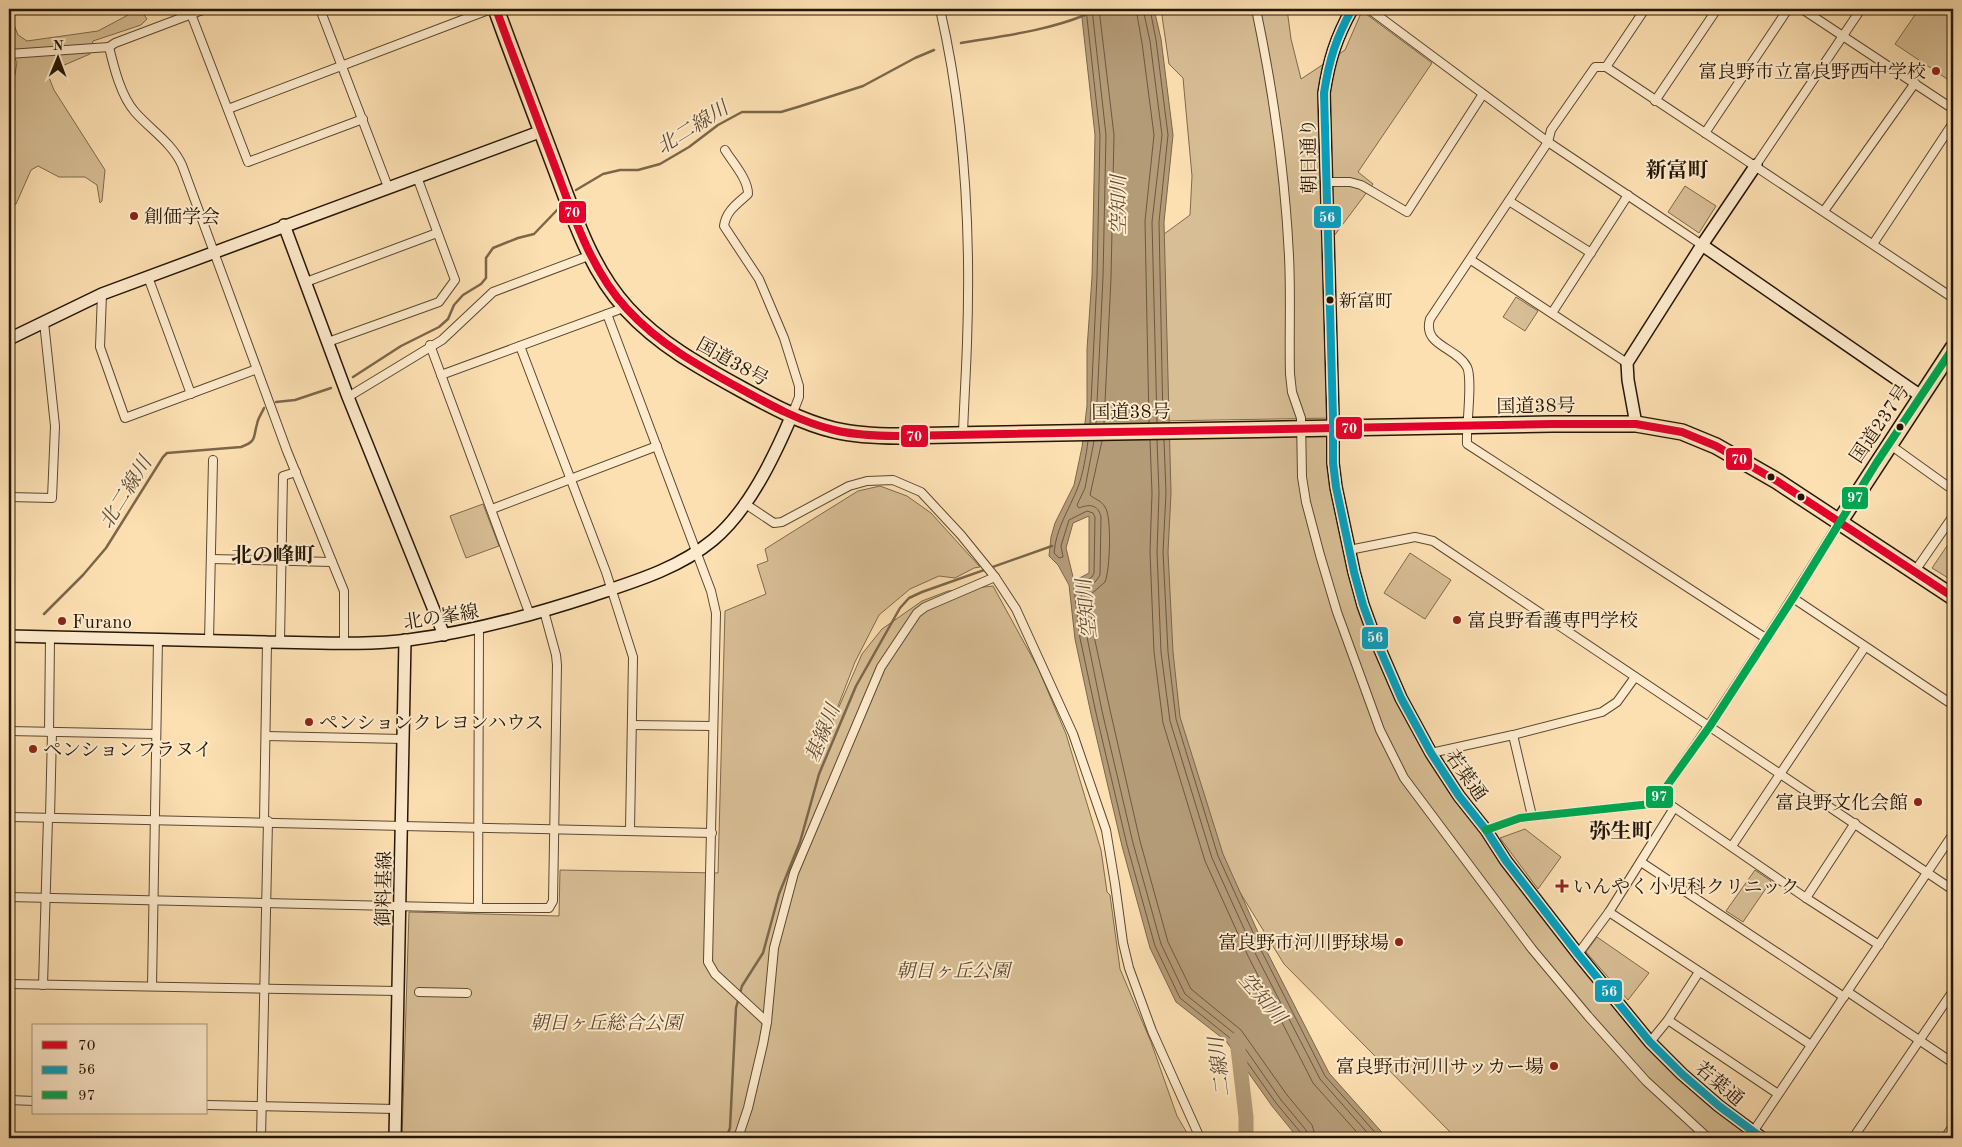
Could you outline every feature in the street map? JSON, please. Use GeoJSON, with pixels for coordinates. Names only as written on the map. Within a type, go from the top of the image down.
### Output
{"type":"FeatureCollection","features":[{"type":"Feature","properties":{"kind":"highway","name":"国道38号"},"geometry":{"type":"LineString","coordinates":[[496,9],[580,232],[601,273],[626,307],[644,326],[684,357],[792,415],[832,430],[854,434],[898,436],[1636,424],[1682,432],[1716,446],[1763,472],[1840,521],[1953,597]]}},
{"type":"Feature","properties":{"kind":"highway","name":"国道237号"},"geometry":{"type":"LineString","coordinates":[[1840,521],[1953,348]]}},
{"type":"Feature","properties":{"kind":"street"},"geometry":{"type":"LineString","coordinates":[[9,54],[109,47],[205,9]]}},
{"type":"Feature","properties":{"kind":"street"},"geometry":{"type":"LineString","coordinates":[[320,9],[388,187]]}},
{"type":"Feature","properties":{"kind":"street"},"geometry":{"type":"LineString","coordinates":[[228,109],[491,9]]}},
{"type":"Feature","properties":{"kind":"street"},"geometry":{"type":"LineString","coordinates":[[940,9],[950,55],[964,193],[967,242],[967,342],[971,434]]}},
{"type":"Feature","properties":{"kind":"street"},"geometry":{"type":"LineString","coordinates":[[1256,9],[1276,122],[1284,184],[1289,254],[1290,374],[1292,392],[1301,418],[1298,429],[1306,502],[1337,612],[1380,730],[1404,778],[1521,935],[1588,1016],[1646,1081],[1708,1138]]}},
{"type":"Feature","properties":{"kind":"street","name":"朝日通り"},"geometry":{"type":"LineString","coordinates":[[1333,428],[1324,93],[1328,68],[1338,36],[1352,9]]}},
{"type":"Feature","properties":{"kind":"street"},"geometry":{"type":"LineString","coordinates":[[1369,9],[1548,142],[1702,245],[1921,396]]}},
{"type":"Feature","properties":{"kind":"street"},"geometry":{"type":"LineString","coordinates":[[1606,67],[1645,9]]}},
{"type":"Feature","properties":{"kind":"street"},"geometry":{"type":"LineString","coordinates":[[1656,101],[1717,9]]}},
{"type":"Feature","properties":{"kind":"street"},"geometry":{"type":"LineString","coordinates":[[1705,132],[1788,9]]}},
{"type":"Feature","properties":{"kind":"street"},"geometry":{"type":"LineString","coordinates":[[1802,9],[1953,109]]}},
{"type":"Feature","properties":{"kind":"street"},"geometry":{"type":"LineString","coordinates":[[1636,424],[1627,363],[1702,245],[1861,9]]}},
{"type":"Feature","properties":{"kind":"street"},"geometry":{"type":"LineString","coordinates":[[191,14],[248,162],[363,119]]}},
{"type":"Feature","properties":{"kind":"street"},"geometry":{"type":"LineString","coordinates":[[109,47],[127,101],[177,153],[296,472],[344,591],[344,643]]}},
{"type":"Feature","properties":{"kind":"street"},"geometry":{"type":"LineString","coordinates":[[1767,639],[1467,444],[1466,426],[1469,378],[1467,367],[1460,358],[1434,340],[1428,325],[1430,319],[1548,142],[1551,130],[1595,67],[1606,67],[1756,165],[1953,298]]}},
{"type":"Feature","properties":{"kind":"street"},"geometry":{"type":"LineString","coordinates":[[1824,211],[1914,83]]}},
{"type":"Feature","properties":{"kind":"street"},"geometry":{"type":"LineString","coordinates":[[1326,182],[1361,184],[1407,212],[1483,94]]}},
{"type":"Feature","properties":{"kind":"street"},"geometry":{"type":"LineString","coordinates":[[1873,244],[1953,123]]}},
{"type":"Feature","properties":{"kind":"street"},"geometry":{"type":"LineString","coordinates":[[9,339],[102,294],[148,276],[542,131]]}},
{"type":"Feature","properties":{"kind":"street"},"geometry":{"type":"LineString","coordinates":[[725,150],[742,178],[748,194],[730,210],[725,218],[724,226],[759,279],[784,338],[799,386],[799,396],[792,415]]}},
{"type":"Feature","properties":{"kind":"street"},"geometry":{"type":"LineString","coordinates":[[328,342],[439,302],[454,280],[417,176]]}},
{"type":"Feature","properties":{"kind":"street"},"geometry":{"type":"LineString","coordinates":[[1552,313],[1628,195]]}},
{"type":"Feature","properties":{"kind":"street"},"geometry":{"type":"LineString","coordinates":[[1509,201],[1591,253]]}},
{"type":"Feature","properties":{"kind":"street"},"geometry":{"type":"LineString","coordinates":[[284,225],[348,397],[444,635]]}},
{"type":"Feature","properties":{"kind":"street"},"geometry":{"type":"LineString","coordinates":[[306,282],[438,233]]}},
{"type":"Feature","properties":{"kind":"street"},"geometry":{"type":"LineString","coordinates":[[348,397],[430,345],[442,340],[493,292],[591,255]]}},
{"type":"Feature","properties":{"kind":"street"},"geometry":{"type":"LineString","coordinates":[[1471,260],[1627,363]]}},
{"type":"Feature","properties":{"kind":"street"},"geometry":{"type":"LineString","coordinates":[[148,276],[191,394]]}},
{"type":"Feature","properties":{"kind":"street"},"geometry":{"type":"LineString","coordinates":[[102,294],[100,347],[125,418],[257,369]]}},
{"type":"Feature","properties":{"kind":"street"},"geometry":{"type":"LineString","coordinates":[[441,375],[626,307]]}},
{"type":"Feature","properties":{"kind":"street"},"geometry":{"type":"LineString","coordinates":[[607,314],[711,591],[716,613],[708,962],[715,974],[767,1022]]}},
{"type":"Feature","properties":{"kind":"street"},"geometry":{"type":"LineString","coordinates":[[9,497],[52,498],[55,426],[44,322]]}},
{"type":"Feature","properties":{"kind":"street"},"geometry":{"type":"LineString","coordinates":[[430,345],[530,616]]}},
{"type":"Feature","properties":{"kind":"street"},"geometry":{"type":"LineString","coordinates":[[520,346],[571,479],[633,657],[630,830]]}},
{"type":"Feature","properties":{"kind":"street","name":"北の峯線"},"geometry":{"type":"LineString","coordinates":[[9,636],[344,643],[405,640],[444,635],[479,629],[530,616],[611,590],[671,567],[696,552],[723,530],[744,503],[764,474],[792,415]]}},
{"type":"Feature","properties":{"kind":"street","name":"若葉通"},"geometry":{"type":"LineString","coordinates":[[1333,428],[1333,463],[1336,487],[1363,606],[1374,638],[1402,698],[1431,753],[1458,796],[1486,830],[1506,861],[1578,954],[1650,1042],[1682,1074],[1758,1135]]}},
{"type":"Feature","properties":{"kind":"street"},"geometry":{"type":"LineString","coordinates":[[1889,444],[1953,490]]}},
{"type":"Feature","properties":{"kind":"street"},"geometry":{"type":"LineString","coordinates":[[492,509],[657,446]]}},
{"type":"Feature","properties":{"kind":"street"},"geometry":{"type":"LineString","coordinates":[[209,641],[213,460]]}},
{"type":"Feature","properties":{"kind":"street"},"geometry":{"type":"LineString","coordinates":[[280,642],[283,476],[296,472]]}},
{"type":"Feature","properties":{"kind":"street"},"geometry":{"type":"LineString","coordinates":[[744,503],[774,523],[782,522],[849,486],[867,481],[894,480],[921,492],[961,535],[995,577],[1016,609],[1073,734],[1106,830],[1123,943],[1129,968],[1152,1031],[1200,1138]]}},
{"type":"Feature","properties":{"kind":"street"},"geometry":{"type":"LineString","coordinates":[[1916,571],[1953,516]]}},
{"type":"Feature","properties":{"kind":"street"},"geometry":{"type":"LineString","coordinates":[[1486,830],[1520,818],[1532,816],[1652,804],[1710,726],[1793,598],[1840,521]]}},
{"type":"Feature","properties":{"kind":"street"},"geometry":{"type":"LineString","coordinates":[[1349,550],[1415,537],[1433,541],[1953,890]]}},
{"type":"Feature","properties":{"kind":"street"},"geometry":{"type":"LineString","coordinates":[[211,559],[332,562]]}},
{"type":"Feature","properties":{"kind":"street"},"geometry":{"type":"LineString","coordinates":[[738,1138],[748,1108],[767,1022],[774,948],[794,873],[881,667],[918,613],[925,607],[995,577]]}},
{"type":"Feature","properties":{"kind":"street"},"geometry":{"type":"LineString","coordinates":[[1793,598],[1953,705]]}},
{"type":"Feature","properties":{"kind":"street"},"geometry":{"type":"LineString","coordinates":[[9,897],[265,904],[549,908],[552,901],[557,665],[544,611]]}},
{"type":"Feature","properties":{"kind":"street"},"geometry":{"type":"LineString","coordinates":[[478,908],[479,629]]}},
{"type":"Feature","properties":{"kind":"street"},"geometry":{"type":"LineString","coordinates":[[43,985],[49,818],[50,637]]}},
{"type":"Feature","properties":{"kind":"street"},"geometry":{"type":"LineString","coordinates":[[152,986],[158,639]]}},
{"type":"Feature","properties":{"kind":"street","name":"御料基線"},"geometry":{"type":"LineString","coordinates":[[395,1138],[405,640]]}},
{"type":"Feature","properties":{"kind":"street"},"geometry":{"type":"LineString","coordinates":[[261,1138],[267,642]]}},
{"type":"Feature","properties":{"kind":"street"},"geometry":{"type":"LineString","coordinates":[[1732,846],[1865,647]]}},
{"type":"Feature","properties":{"kind":"street"},"geometry":{"type":"LineString","coordinates":[[1431,753],[1513,735],[1602,712],[1617,702],[1635,677]]}},
{"type":"Feature","properties":{"kind":"street"},"geometry":{"type":"LineString","coordinates":[[632,725],[713,726]]}},
{"type":"Feature","properties":{"kind":"street"},"geometry":{"type":"LineString","coordinates":[[9,731],[156,734]]}},
{"type":"Feature","properties":{"kind":"street"},"geometry":{"type":"LineString","coordinates":[[1513,735],[1532,816]]}},
{"type":"Feature","properties":{"kind":"street"},"geometry":{"type":"LineString","coordinates":[[266,736],[403,739]]}},
{"type":"Feature","properties":{"kind":"street"},"geometry":{"type":"LineString","coordinates":[[1659,797],[1806,898],[1879,945]]}},
{"type":"Feature","properties":{"kind":"street"},"geometry":{"type":"LineString","coordinates":[[1578,954],[1609,912],[1674,808]]}},
{"type":"Feature","properties":{"kind":"street"},"geometry":{"type":"LineString","coordinates":[[9,817],[266,821],[712,833]]}},
{"type":"Feature","properties":{"kind":"street"},"geometry":{"type":"LineString","coordinates":[[1806,898],[1855,823]]}},
{"type":"Feature","properties":{"kind":"street"},"geometry":{"type":"LineString","coordinates":[[1758,1135],[1778,1094],[1953,834]]}},
{"type":"Feature","properties":{"kind":"street"},"geometry":{"type":"LineString","coordinates":[[1641,862],[1953,1063]]}},
{"type":"Feature","properties":{"kind":"street"},"geometry":{"type":"LineString","coordinates":[[1609,912],[1811,1045]]}},
{"type":"Feature","properties":{"kind":"street"},"geometry":{"type":"LineString","coordinates":[[1650,1042],[1668,1020],[1699,972]]}},
{"type":"Feature","properties":{"kind":"street"},"geometry":{"type":"LineString","coordinates":[[9,984],[398,992]]}},
{"type":"Feature","properties":{"kind":"street"},"geometry":{"type":"LineString","coordinates":[[1853,1138],[1953,991]]}},
{"type":"Feature","properties":{"kind":"street"},"geometry":{"type":"LineString","coordinates":[[419,992],[467,993]]}},
{"type":"Feature","properties":{"kind":"street"},"geometry":{"type":"LineString","coordinates":[[1668,1020],[1778,1094]]}},
{"type":"Feature","properties":{"kind":"street"},"geometry":{"type":"LineString","coordinates":[[9,1100],[32,1101]]}},
{"type":"Feature","properties":{"kind":"street"},"geometry":{"type":"LineString","coordinates":[[208,1105],[396,1109]]}},
{"type":"Feature","properties":{"kind":"street"},"geometry":{"type":"LineString","coordinates":[[1945,1138],[1953,1126]]}},
{"type":"Feature","properties":{"kind":"green space"},"geometry":{"type":"Polygon","coordinates":[[[130,9],[140,9],[147,19],[141,25],[93,41],[90,54],[55,69],[48,75],[54,90],[105,170],[102,201],[100,203],[97,185],[85,177],[59,177],[38,166],[31,170],[16,204],[9,204],[9,91],[15,75],[17,62],[9,51],[9,12],[18,35],[27,41],[98,31],[128,15],[130,9]]]}},
{"type":"Feature","properties":{"kind":"green space"},"geometry":{"type":"Polygon","coordinates":[[[1161,9],[1287,9],[1291,39],[1301,79],[1345,50],[1362,11],[1432,63],[1358,172],[1373,184],[1328,244],[1333,418],[1159,421],[1160,237],[1190,215],[1192,176],[1183,78],[1169,64],[1161,9]]]}},
{"type":"Feature","properties":{"kind":"green space","name":"富良野市立富良野西中学校"},"geometry":{"type":"Polygon","coordinates":[[[1919,9],[1953,9],[1953,83],[1895,44],[1919,9]]]}},
{"type":"Feature","properties":{"kind":"green space"},"geometry":{"type":"Polygon","coordinates":[[[1685,186],[1716,206],[1699,233],[1668,212],[1685,186]]]}},
{"type":"Feature","properties":{"kind":"green space"},"geometry":{"type":"Polygon","coordinates":[[[1516,297],[1538,311],[1525,331],[1503,317],[1516,297]]]}},
{"type":"Feature","properties":{"kind":"green space"},"geometry":{"type":"Polygon","coordinates":[[[1333,435],[1333,463],[1363,605],[1431,753],[1650,1042],[1762,1138],[1456,1138],[1284,964],[1217,855],[1167,684],[1160,437],[1333,435]]]}},
{"type":"Feature","properties":{"kind":"green space"},"geometry":{"type":"Polygon","coordinates":[[[880,486],[907,496],[931,513],[980,567],[974,568],[955,578],[939,576],[910,589],[879,615],[855,662],[828,732],[862,654],[882,629],[922,601],[948,591],[993,586],[1038,668],[1066,734],[1101,850],[1107,892],[1110,895],[1120,969],[1151,1042],[1177,1116],[1190,1138],[402,1138],[409,912],[559,916],[560,870],[718,873],[725,611],[766,594],[757,565],[768,561],[765,549],[858,491],[880,486]]]}},
{"type":"Feature","properties":{"kind":"green space"},"geometry":{"type":"Polygon","coordinates":[[[483,504],[499,546],[466,558],[450,516],[483,504]]]}},
{"type":"Feature","properties":{"kind":"green space"},"geometry":{"type":"Polygon","coordinates":[[[1953,537],[1953,581],[1932,568],[1953,537]]]}},
{"type":"Feature","properties":{"kind":"green space"},"geometry":{"type":"Polygon","coordinates":[[[1410,553],[1451,580],[1425,619],[1384,593],[1410,553]]]}},
{"type":"Feature","properties":{"kind":"green space"},"geometry":{"type":"Polygon","coordinates":[[[1525,829],[1561,857],[1538,889],[1500,838],[1525,829]]]}},
{"type":"Feature","properties":{"kind":"green space"},"geometry":{"type":"Polygon","coordinates":[[[1755,870],[1771,881],[1743,922],[1726,911],[1755,870]]]}},
{"type":"Feature","properties":{"kind":"green space"},"geometry":{"type":"Polygon","coordinates":[[[1597,937],[1649,973],[1628,1000],[1586,952],[1597,937]]]}},
{"type":"Feature","properties":{"kind":"water","name":"空知川"},"geometry":{"type":"Polygon","coordinates":[[[1081,9],[1154,9],[1161,39],[1173,135],[1164,222],[1171,493],[1168,552],[1173,652],[1180,717],[1223,854],[1265,948],[1329,1073],[1387,1138],[1298,1138],[1272,1106],[1226,1041],[1176,1002],[1150,948],[1122,846],[1091,714],[1075,639],[1069,585],[1058,565],[1049,556],[1055,523],[1074,485],[1082,447],[1087,406],[1087,349],[1092,277],[1095,135],[1081,9]],[[1089,516],[1073,523],[1066,548],[1074,581],[1089,573],[1089,516]]]}},
{"type":"Feature","properties":{"kind":"waterway","name":"北二線川"},"geometry":{"type":"LineString","coordinates":[[961,43],[1039,29],[1085,15]]}},
{"type":"Feature","properties":{"kind":"waterway","name":"北二線川"},"geometry":{"type":"LineString","coordinates":[[576,190],[603,174],[620,170],[638,170],[660,164],[689,147],[718,125],[742,112],[781,112],[863,86],[934,50]]}},
{"type":"Feature","properties":{"kind":"waterway","name":"北二線川"},"geometry":{"type":"LineString","coordinates":[[353,377],[401,346],[439,327],[448,319],[454,305],[463,295],[481,284],[486,278],[486,258],[493,248],[534,234],[559,208]]}},
{"type":"Feature","properties":{"kind":"waterway","name":"北二線川"},"geometry":{"type":"LineString","coordinates":[[276,402],[295,400],[331,388]]}},
{"type":"Feature","properties":{"kind":"waterway","name":"北二線川"},"geometry":{"type":"LineString","coordinates":[[44,614],[83,575],[106,548],[167,453],[246,445],[252,441],[258,420],[264,408]]}},
{"type":"Feature","properties":{"kind":"waterway","name":"基線川"},"geometry":{"type":"LineString","coordinates":[[726,1138],[730,1128],[736,1008],[742,986],[763,953],[779,894],[800,842],[819,774],[856,686],[900,608],[909,598],[1052,546]]}},
{"type":"Feature","properties":{"kind":"waterway","name":"二線川"},"geometry":{"type":"LineString","coordinates":[[1237,1040],[1246,1117],[1246,1138]]}},
{"type":"Feature","properties":{"kind":"transit line","name":"70"},"geometry":{"type":"LineString","coordinates":[[496,9],[576,221],[593,259],[614,293],[639,322],[680,354],[774,407],[798,418],[842,432],[890,436],[1636,424],[1682,432],[1716,446],[1777,481],[1953,597]]}},
{"type":"Feature","properties":{"kind":"transit line","name":"56"},"geometry":{"type":"LineString","coordinates":[[1352,9],[1334,49],[1324,93],[1333,463],[1336,487],[1363,605],[1401,698],[1431,753],[1459,796],[1486,830],[1506,861],[1578,954],[1650,1042],[1682,1074],[1719,1106],[1762,1138]]}},
{"type":"Feature","properties":{"kind":"transit line","name":"97"},"geometry":{"type":"LineString","coordinates":[[1486,830],[1520,818],[1651,804],[1659,797],[1710,726],[1793,598],[1877,462],[1953,348]]}},
{"type":"Feature","properties":{"kind":"place","name":"富良野市立富良野西中学校"},"geometry":{"type":"Point","coordinates":[1936,71]}},
{"type":"Feature","properties":{"kind":"place","name":"創価学会"},"geometry":{"type":"Point","coordinates":[134,216]}},
{"type":"Feature","properties":{"kind":"place","name":"新富町"},"geometry":{"type":"Point","coordinates":[1330,300]}},
{"type":"Feature","properties":{"kind":"place","name":"富良野看護専門学校"},"geometry":{"type":"Point","coordinates":[1457,620]}},
{"type":"Feature","properties":{"kind":"place","name":"Furano"},"geometry":{"type":"Point","coordinates":[62,621]}},
{"type":"Feature","properties":{"kind":"place","name":"ペンションクレヨンハウス"},"geometry":{"type":"Point","coordinates":[309,722]}},
{"type":"Feature","properties":{"kind":"place","name":"ペンションフラヌイ"},"geometry":{"type":"Point","coordinates":[33,749]}},
{"type":"Feature","properties":{"kind":"place","name":"富良野文化会館"},"geometry":{"type":"Point","coordinates":[1918,802]}},
{"type":"Feature","properties":{"kind":"place","name":"いんやく小児科クリニック"},"geometry":{"type":"Point","coordinates":[1562,886]}},
{"type":"Feature","properties":{"kind":"place","name":"富良野市河川野球場"},"geometry":{"type":"Point","coordinates":[1399,942]}},
{"type":"Feature","properties":{"kind":"place","name":"富良野市河川サッカー場"},"geometry":{"type":"Point","coordinates":[1554,1066]}},
{"type":"Feature","properties":{"kind":"district","name":"新富町"},"geometry":{"type":"Point","coordinates":[1677,170]}},
{"type":"Feature","properties":{"kind":"district","name":"北の峰町"},"geometry":{"type":"Point","coordinates":[273,555]}},
{"type":"Feature","properties":{"kind":"district","name":"弥生町"},"geometry":{"type":"Point","coordinates":[1621,831]}},
{"type":"Feature","properties":{"kind":"park label","name":"朝日ヶ丘公園"},"geometry":{"type":"Point","coordinates":[953,970]}},
{"type":"Feature","properties":{"kind":"park label","name":"朝日ヶ丘総合公園"},"geometry":{"type":"Point","coordinates":[606,1022]}}]}
